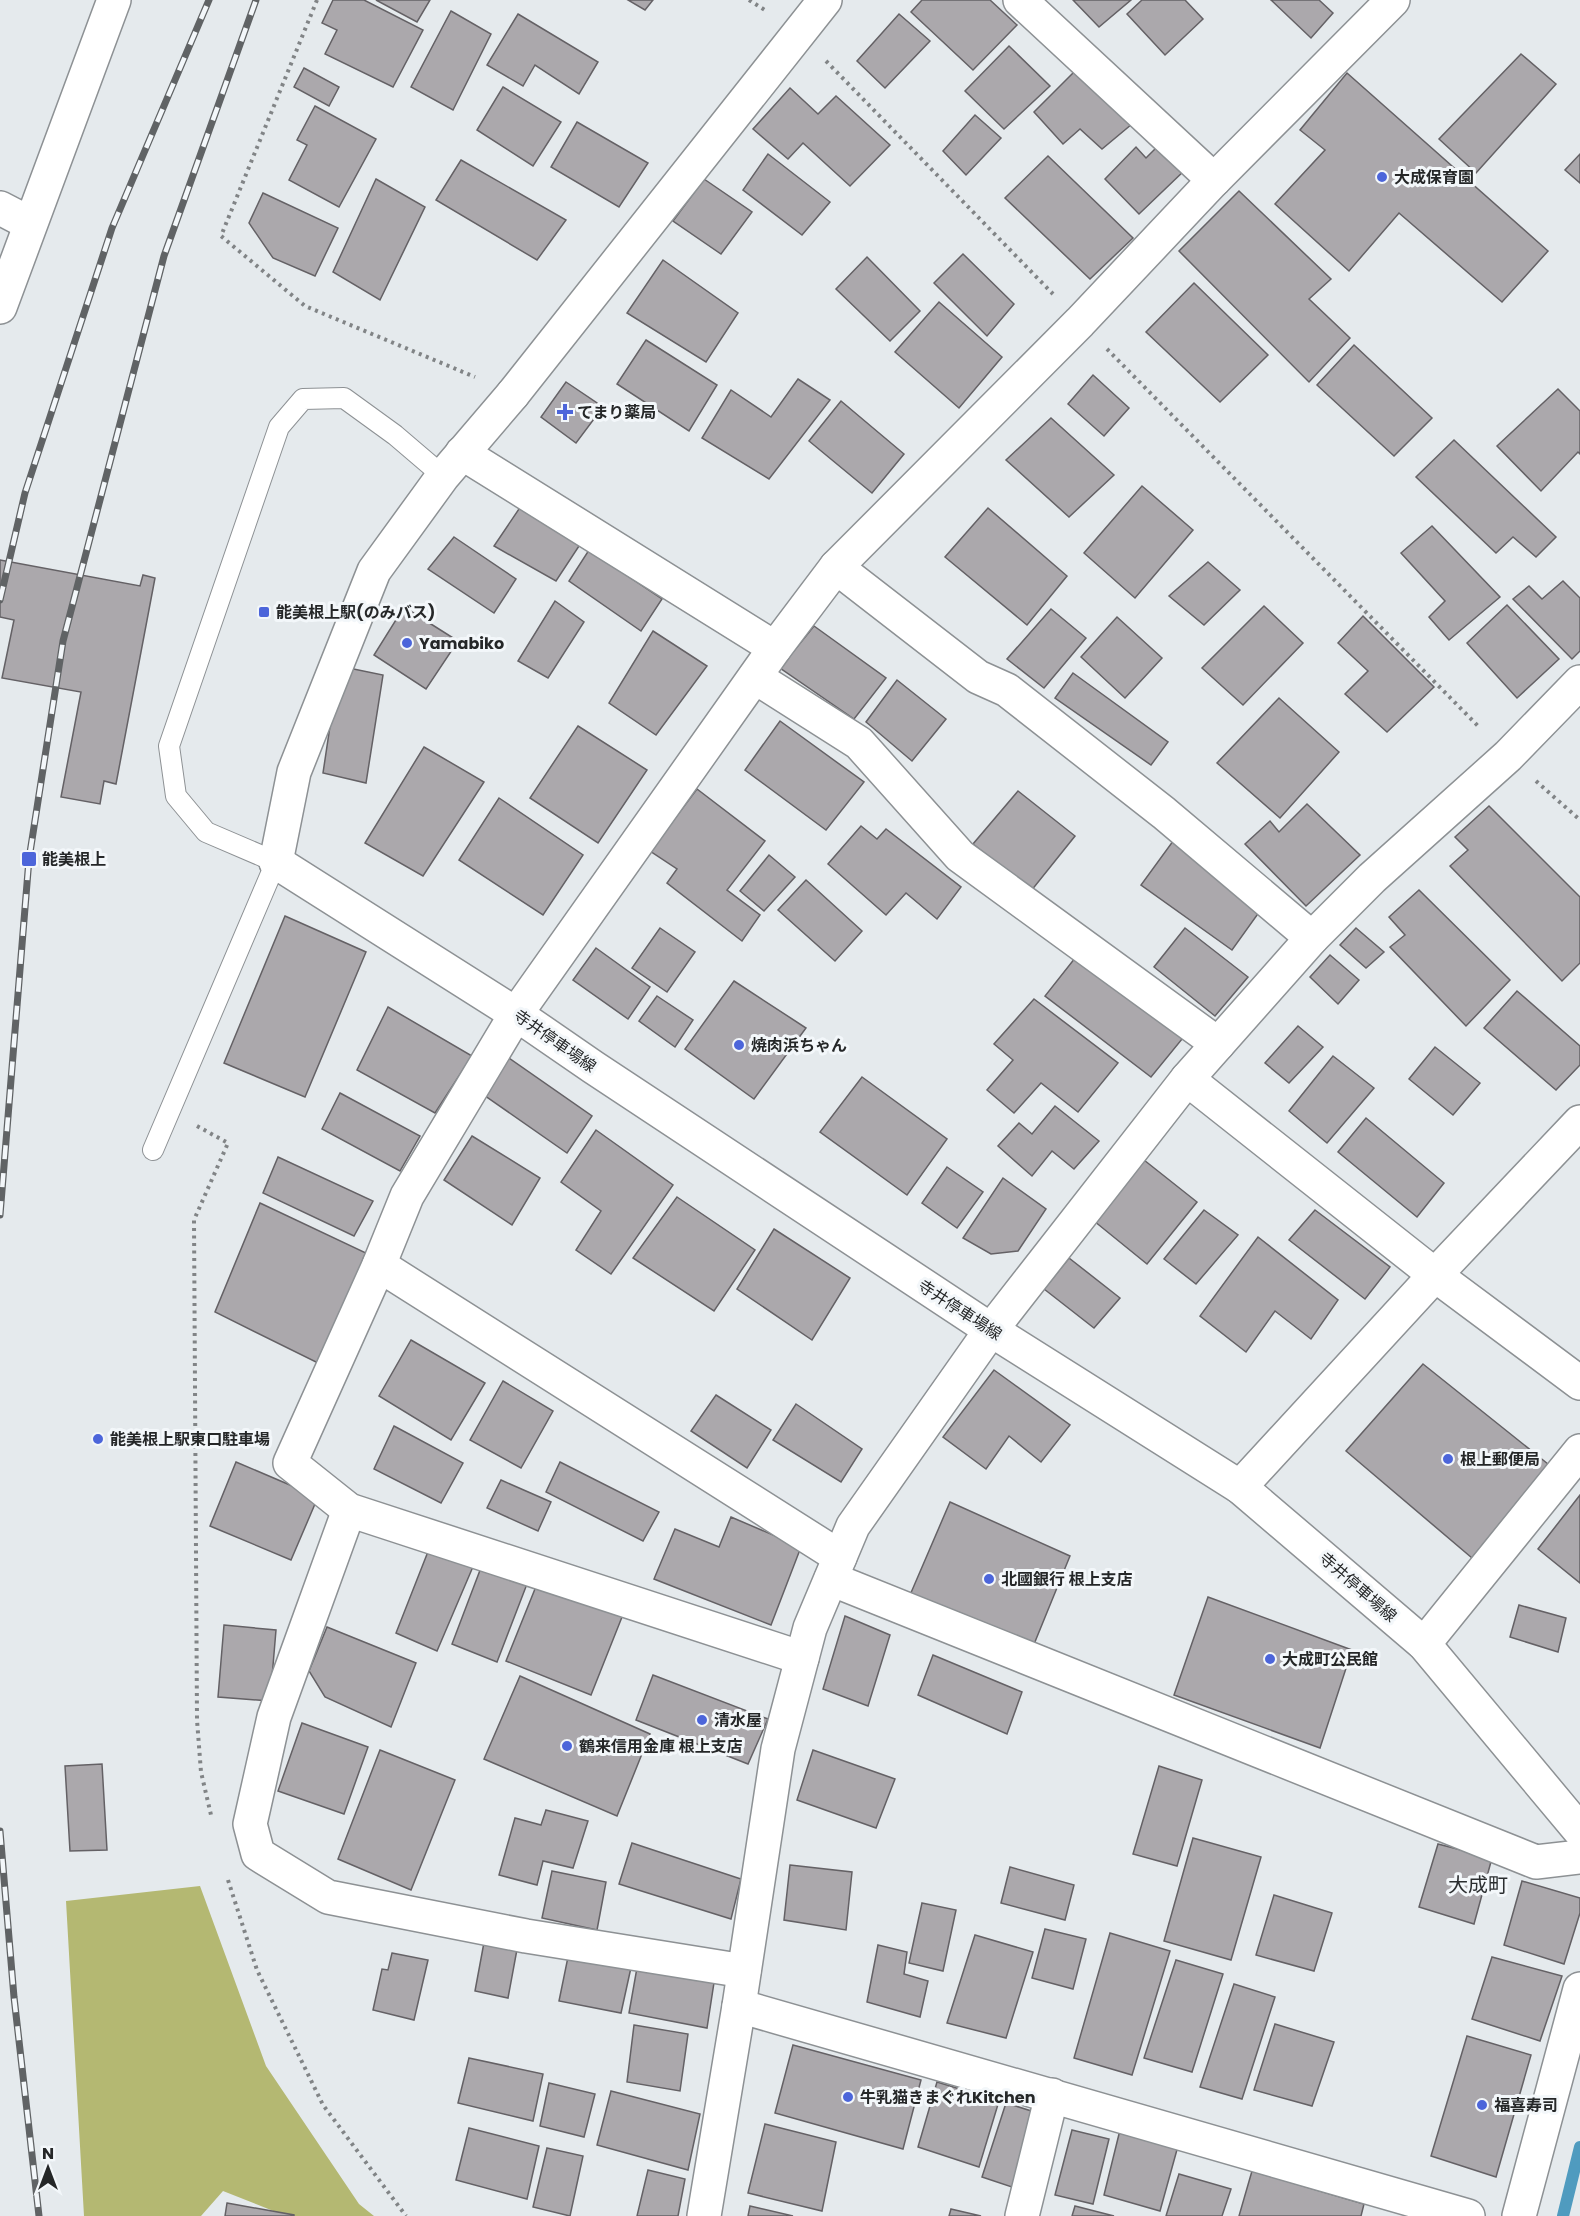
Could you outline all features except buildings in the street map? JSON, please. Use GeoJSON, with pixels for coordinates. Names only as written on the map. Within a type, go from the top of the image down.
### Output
{"type":"FeatureCollection","features":[{"type":"Feature","properties":{"kind":"street"},"geometry":{"type":"LineString","coordinates":[[0,307],[29,223],[114,0]]}},
{"type":"Feature","properties":{"kind":"street"},"geometry":{"type":"LineString","coordinates":[[276,862],[294,772],[374,572],[453,464],[513,394],[825,0]]}},
{"type":"Feature","properties":{"kind":"street"},"geometry":{"type":"LineString","coordinates":[[1020,0],[1214,180]]}},
{"type":"Feature","properties":{"kind":"street"},"geometry":{"type":"LineString","coordinates":[[802,1658],[349,1510],[290,1463],[379,1265],[407,1196],[516,1014],[755,677],[836,567],[1080,322],[1214,180],[1394,0]]}},
{"type":"Feature","properties":{"kind":"street"},"geometry":{"type":"LineString","coordinates":[[0,208],[29,223]]}},
{"type":"Feature","properties":{"kind":"street"},"geometry":{"type":"LineString","coordinates":[[453,464],[776,648]]}},
{"type":"Feature","properties":{"kind":"street"},"geometry":{"type":"LineString","coordinates":[[836,567],[978,677],[1007,690],[1164,813],[1312,938]]}},
{"type":"Feature","properties":{"kind":"street"},"geometry":{"type":"LineString","coordinates":[[755,677],[859,743],[960,856],[1218,1044]]}},
{"type":"Feature","properties":{"kind":"street"},"geometry":{"type":"LineString","coordinates":[[704,2216],[778,1749],[810,1628],[853,1526],[991,1330],[1187,1079],[1312,938],[1372,878],[1508,756],[1580,682]]}},
{"type":"Feature","properties":{"kind":"street","name":"寺井停車場線"},"geometry":{"type":"LineString","coordinates":[[276,862],[516,1014],[991,1330],[1240,1487],[1424,1644],[1580,1831]]}},
{"type":"Feature","properties":{"kind":"street"},"geometry":{"type":"LineString","coordinates":[[1187,1079],[1435,1275],[1580,1383]]}},
{"type":"Feature","properties":{"kind":"street"},"geometry":{"type":"LineString","coordinates":[[1240,1487],[1435,1275],[1580,1122]]}},
{"type":"Feature","properties":{"kind":"street"},"geometry":{"type":"LineString","coordinates":[[379,1265],[836,1568],[1536,1862],[1580,1857]]}},
{"type":"Feature","properties":{"kind":"street"},"geometry":{"type":"LineString","coordinates":[[1424,1644],[1580,1450]]}},
{"type":"Feature","properties":{"kind":"street"},"geometry":{"type":"LineString","coordinates":[[349,1510],[274,1717],[250,1824],[258,1854],[328,1897],[526,1936],[744,1971]]}},
{"type":"Feature","properties":{"kind":"street"},"geometry":{"type":"LineString","coordinates":[[1520,2216],[1580,1989]]}},
{"type":"Feature","properties":{"kind":"street"},"geometry":{"type":"LineString","coordinates":[[739,2006],[1468,2216]]}},
{"type":"Feature","properties":{"kind":"street"},"geometry":{"type":"LineString","coordinates":[[1022,2216],[1052,2095]]}},
{"type":"Feature","properties":{"kind":"lane"},"geometry":{"type":"LineString","coordinates":[[153,1150],[276,862],[206,832],[176,796],[169,746],[279,427],[303,399],[344,398],[395,435],[453,464]]}},
{"type":"Feature","properties":{"kind":"path"},"geometry":{"type":"LineString","coordinates":[[317,0],[222,236],[305,306],[513,394]]}},
{"type":"Feature","properties":{"kind":"path"},"geometry":{"type":"LineString","coordinates":[[748,0],[799,33],[1508,756],[1580,820]]}},
{"type":"Feature","properties":{"kind":"path"},"geometry":{"type":"LineString","coordinates":[[196,1126],[228,1143],[194,1220],[197,1720],[201,1772],[212,1819]]}},
{"type":"Feature","properties":{"kind":"path"},"geometry":{"type":"LineString","coordinates":[[226,1875],[257,1970],[323,2105],[406,2216]]}},
{"type":"Feature","properties":{"kind":"green space"},"geometry":{"type":"Polygon","coordinates":[[[200,1886],[266,2066],[359,2204],[374,2216],[286,2216],[223,2191],[201,2216],[84,2216],[66,1901],[200,1886]]]}},
{"type":"Feature","properties":{"kind":"waterway"},"geometry":{"type":"LineString","coordinates":[[1563,2216],[1580,2147]]}},
{"type":"Feature","properties":{"kind":"railway"},"geometry":{"type":"LineString","coordinates":[[0,600],[25,493],[112,228],[209,0]]}},
{"type":"Feature","properties":{"kind":"railway"},"geometry":{"type":"LineString","coordinates":[[0,1215],[29,859],[63,641],[164,256],[256,0]]}},
{"type":"Feature","properties":{"kind":"railway"},"geometry":{"type":"LineString","coordinates":[[0,1831],[14,1997],[39,2216]]}},
{"type":"Feature","properties":{"kind":"place","name":"大成保育園"},"geometry":{"type":"Point","coordinates":[1382,177]}},
{"type":"Feature","properties":{"kind":"place","name":"てまり薬局"},"geometry":{"type":"Point","coordinates":[565,412]}},
{"type":"Feature","properties":{"kind":"place","name":"能美根上駅(のみバス)"},"geometry":{"type":"Point","coordinates":[264,612]}},
{"type":"Feature","properties":{"kind":"place","name":"Yamabiko"},"geometry":{"type":"Point","coordinates":[407,643]}},
{"type":"Feature","properties":{"kind":"place","name":"能美根上"},"geometry":{"type":"Point","coordinates":[29,859]}},
{"type":"Feature","properties":{"kind":"place","name":"焼肉浜ちゃん"},"geometry":{"type":"Point","coordinates":[739,1045]}},
{"type":"Feature","properties":{"kind":"place","name":"能美根上駅東口駐車場"},"geometry":{"type":"Point","coordinates":[98,1439]}},
{"type":"Feature","properties":{"kind":"place","name":"根上郵便局"},"geometry":{"type":"Point","coordinates":[1448,1459]}},
{"type":"Feature","properties":{"kind":"place","name":"北國銀行 根上支店"},"geometry":{"type":"Point","coordinates":[989,1579]}},
{"type":"Feature","properties":{"kind":"place","name":"大成町公民館"},"geometry":{"type":"Point","coordinates":[1270,1659]}},
{"type":"Feature","properties":{"kind":"place","name":"清水屋"},"geometry":{"type":"Point","coordinates":[702,1720]}},
{"type":"Feature","properties":{"kind":"place","name":"鶴来信用金庫 根上支店"},"geometry":{"type":"Point","coordinates":[567,1746]}},
{"type":"Feature","properties":{"kind":"place","name":"牛乳猫きまぐれKitchen"},"geometry":{"type":"Point","coordinates":[848,2097]}},
{"type":"Feature","properties":{"kind":"place","name":"福喜寿司"},"geometry":{"type":"Point","coordinates":[1482,2105]}},
{"type":"Feature","properties":{"kind":"district","name":"大成町"},"geometry":{"type":"Point","coordinates":[1478,1885]}}]}
